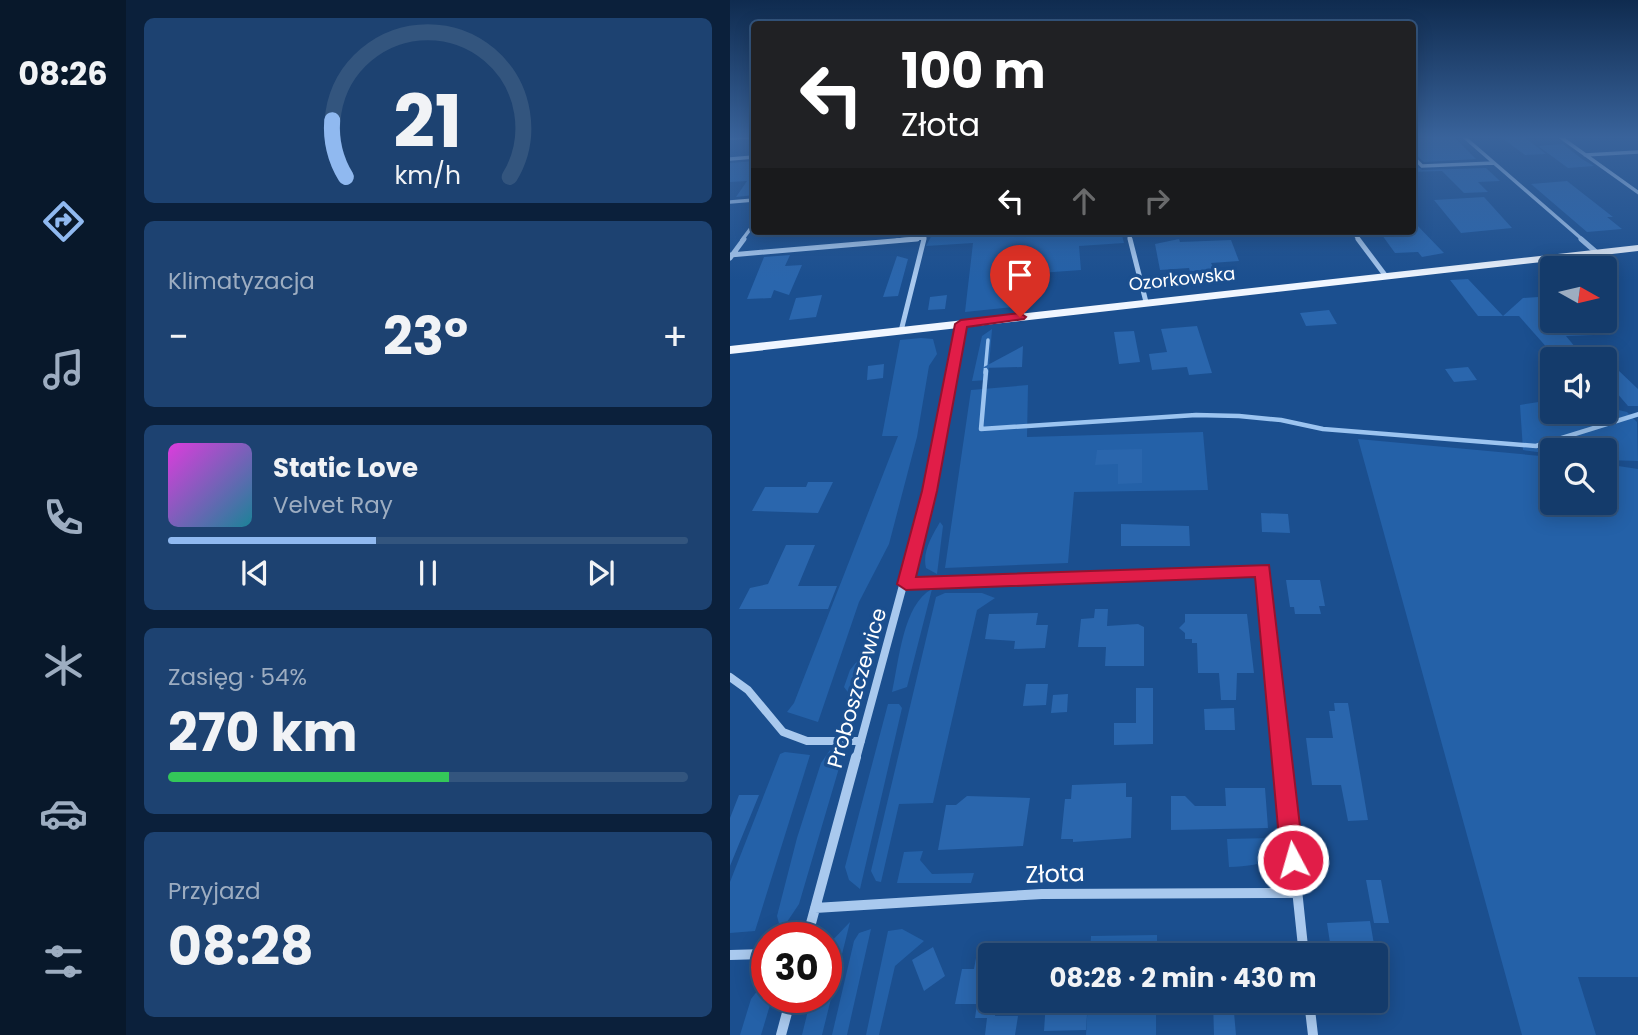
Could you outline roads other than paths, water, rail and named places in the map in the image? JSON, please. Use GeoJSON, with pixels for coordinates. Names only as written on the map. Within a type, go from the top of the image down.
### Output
{"type":"FeatureCollection","features":[{"type":"Feature","properties":{"kind":"main road","name":"Ozorkowska"},"geometry":{"type":"LineString","coordinates":[[730,350],[1638,248]]}},
{"type":"Feature","properties":{"kind":"street"},"geometry":{"type":"LineString","coordinates":[[1518,184],[1596,253]]}},
{"type":"Feature","properties":{"kind":"street"},"geometry":{"type":"LineString","coordinates":[[730,202],[751,200]]}},
{"type":"Feature","properties":{"kind":"street"},"geometry":{"type":"LineString","coordinates":[[731,256],[751,228]]}},
{"type":"Feature","properties":{"kind":"street"},"geometry":{"type":"LineString","coordinates":[[901,331],[925,235]]}},
{"type":"Feature","properties":{"kind":"street"},"geometry":{"type":"LineString","coordinates":[[1129,235],[1146,302]]}},
{"type":"Feature","properties":{"kind":"street"},"geometry":{"type":"LineString","coordinates":[[1355,235],[1385,275]]}},
{"type":"Feature","properties":{"kind":"street"},"geometry":{"type":"LineString","coordinates":[[731,256],[924,238]]}},
{"type":"Feature","properties":{"kind":"street","name":"Proboszczewice"},"geometry":{"type":"LineString","coordinates":[[811,922],[930,491],[961,324]]}},
{"type":"Feature","properties":{"kind":"street"},"geometry":{"type":"LineString","coordinates":[[906,584],[1263,570],[1302,943]]}},
{"type":"Feature","properties":{"kind":"street"},"geometry":{"type":"LineString","coordinates":[[730,677],[748,690],[783,732],[807,741],[861,741]]}},
{"type":"Feature","properties":{"kind":"street","name":"Złota"},"geometry":{"type":"LineString","coordinates":[[815,908],[1042,894],[1296,893]]}},
{"type":"Feature","properties":{"kind":"street"},"geometry":{"type":"LineString","coordinates":[[730,956],[751,955]]}},
{"type":"Feature","properties":{"kind":"street"},"geometry":{"type":"LineString","coordinates":[[781,1035],[787,1013]]}},
{"type":"Feature","properties":{"kind":"street"},"geometry":{"type":"LineString","coordinates":[[1310,1013],[1313,1035]]}},
{"type":"Feature","properties":{"kind":"waterway"},"geometry":{"type":"LineString","coordinates":[[985,373],[988,340]]}},
{"type":"Feature","properties":{"kind":"waterway"},"geometry":{"type":"LineString","coordinates":[[986,371],[981,429],[1196,415],[1239,416],[1281,420],[1323,429],[1536,446],[1639,414]]}}]}
